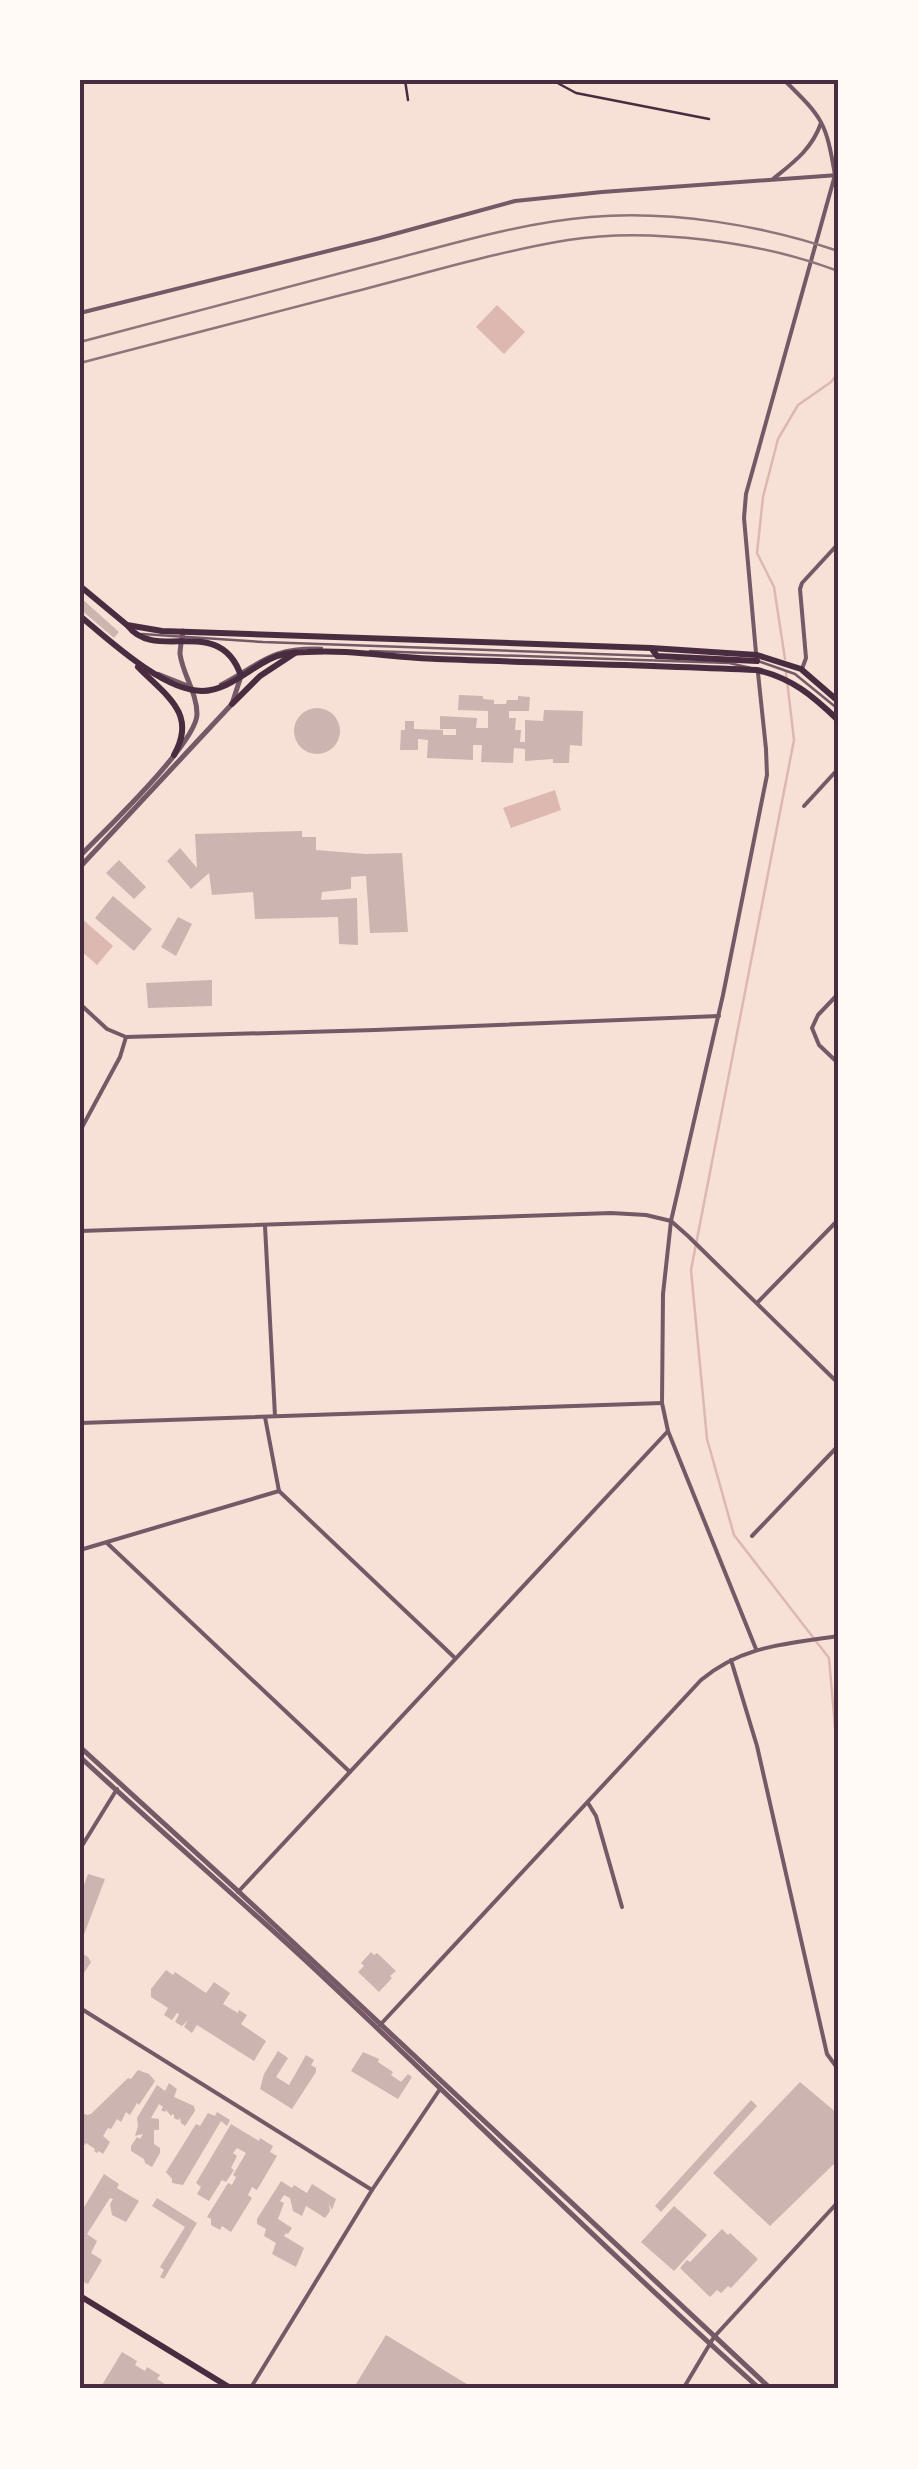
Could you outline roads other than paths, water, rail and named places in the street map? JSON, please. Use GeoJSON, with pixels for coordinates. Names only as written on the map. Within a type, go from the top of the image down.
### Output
{"type":"FeatureCollection","features":[{"type":"Feature","properties":{"kind":"main road"},"geometry":{"type":"LineString","coordinates":[[80,586],[130,628],[216,644],[240,674]]}},
{"type":"Feature","properties":{"kind":"main road"},"geometry":{"type":"LineString","coordinates":[[80,616],[146,670],[205,691],[218,688],[267,660],[310,648],[651,648],[761,663],[801,676],[838,701]]}},
{"type":"Feature","properties":{"kind":"main road"},"geometry":{"type":"LineString","coordinates":[[182,637],[307,634],[426,650],[591,662],[761,663]]}},
{"type":"Feature","properties":{"kind":"main road"},"geometry":{"type":"LineString","coordinates":[[651,648],[657,656],[761,663],[801,676],[838,720]]}},
{"type":"Feature","properties":{"kind":"main road"},"geometry":{"type":"LineString","coordinates":[[232,704],[260,676],[296,652]]}},
{"type":"Feature","properties":{"kind":"main road"},"geometry":{"type":"LineString","coordinates":[[127,656],[177,706],[184,730],[174,755]]}},
{"type":"Feature","properties":{"kind":"main road"},"geometry":{"type":"LineString","coordinates":[[80,2296],[232,2389]]}},
{"type":"Feature","properties":{"kind":"street"},"geometry":{"type":"LineString","coordinates":[[756,1649],[668,1432],[662,1403],[662,1294],[670,1221],[719,1016],[766,775],[761,663],[744,518],[746,494],[836,175],[822,122],[814,108],[784,80]]}},
{"type":"Feature","properties":{"kind":"street"},"geometry":{"type":"LineString","coordinates":[[773,179],[813,142],[822,122]]}},
{"type":"Feature","properties":{"kind":"street"},"geometry":{"type":"LineString","coordinates":[[80,313],[515,201],[836,175]]}},
{"type":"Feature","properties":{"kind":"street"},"geometry":{"type":"LineString","coordinates":[[801,676],[806,658],[801,586],[838,544]]}},
{"type":"Feature","properties":{"kind":"street"},"geometry":{"type":"LineString","coordinates":[[80,856],[174,755],[196,720],[192,688],[181,658],[182,637]]}},
{"type":"Feature","properties":{"kind":"street"},"geometry":{"type":"LineString","coordinates":[[80,868],[232,704],[240,674]]}},
{"type":"Feature","properties":{"kind":"street"},"geometry":{"type":"LineString","coordinates":[[804,806],[838,768]]}},
{"type":"Feature","properties":{"kind":"street"},"geometry":{"type":"LineString","coordinates":[[838,994],[812,1023],[819,1045],[838,1064]]}},
{"type":"Feature","properties":{"kind":"street"},"geometry":{"type":"LineString","coordinates":[[80,1004],[107,1029],[126,1037],[719,1016]]}},
{"type":"Feature","properties":{"kind":"street"},"geometry":{"type":"LineString","coordinates":[[80,1131],[120,1057],[126,1037]]}},
{"type":"Feature","properties":{"kind":"street"},"geometry":{"type":"LineString","coordinates":[[80,1231],[646,1215],[670,1221],[688,1236],[838,1383]]}},
{"type":"Feature","properties":{"kind":"street"},"geometry":{"type":"LineString","coordinates":[[757,1303],[838,1220]]}},
{"type":"Feature","properties":{"kind":"street"},"geometry":{"type":"LineString","coordinates":[[265,1224],[275,1416]]}},
{"type":"Feature","properties":{"kind":"street"},"geometry":{"type":"LineString","coordinates":[[80,1423],[662,1403]]}},
{"type":"Feature","properties":{"kind":"street"},"geometry":{"type":"LineString","coordinates":[[266,1416],[280,1491],[455,1658]]}},
{"type":"Feature","properties":{"kind":"street"},"geometry":{"type":"LineString","coordinates":[[236,1893],[668,1432]]}},
{"type":"Feature","properties":{"kind":"street"},"geometry":{"type":"LineString","coordinates":[[752,1536],[838,1446]]}},
{"type":"Feature","properties":{"kind":"street"},"geometry":{"type":"LineString","coordinates":[[80,1550],[280,1491]]}},
{"type":"Feature","properties":{"kind":"street"},"geometry":{"type":"LineString","coordinates":[[107,1542],[350,1772]]}},
{"type":"Feature","properties":{"kind":"street"},"geometry":{"type":"LineString","coordinates":[[379,2026],[702,1680],[756,1649],[838,1636]]}},
{"type":"Feature","properties":{"kind":"street"},"geometry":{"type":"LineString","coordinates":[[731,1660],[757,1746],[827,2054],[838,2069]]}},
{"type":"Feature","properties":{"kind":"street"},"geometry":{"type":"LineString","coordinates":[[80,1747],[118,1787]]}},
{"type":"Feature","properties":{"kind":"street"},"geometry":{"type":"LineString","coordinates":[[80,1757],[236,1893],[760,2389]]}},
{"type":"Feature","properties":{"kind":"street"},"geometry":{"type":"LineString","coordinates":[[80,1849],[118,1787]]}},
{"type":"Feature","properties":{"kind":"street"},"geometry":{"type":"LineString","coordinates":[[588,1802],[596,1816],[622,1907]]}},
{"type":"Feature","properties":{"kind":"street"},"geometry":{"type":"LineString","coordinates":[[80,2008],[372,2190]]}},
{"type":"Feature","properties":{"kind":"street"},"geometry":{"type":"LineString","coordinates":[[250,2389],[372,2190],[442,2086]]}},
{"type":"Feature","properties":{"kind":"street"},"geometry":{"type":"LineString","coordinates":[[683,2389],[712,2340],[838,2202]]}},
{"type":"Feature","properties":{"kind":"street"},"geometry":{"type":"LineString","coordinates":[[712,2340],[772,2389]]}},
{"type":"Feature","properties":{"kind":"lane"},"geometry":{"type":"LineString","coordinates":[[182,637],[310,648]]}},
{"type":"Feature","properties":{"kind":"lane"},"geometry":{"type":"LineString","coordinates":[[240,674],[275,652],[310,648]]}},
{"type":"Feature","properties":{"kind":"lane"},"geometry":{"type":"LineString","coordinates":[[426,650],[657,656]]}},
{"type":"Feature","properties":{"kind":"lane"},"geometry":{"type":"LineString","coordinates":[[801,676],[838,709]]}},
{"type":"Feature","properties":{"kind":"waterway"},"geometry":{"type":"LineString","coordinates":[[785,659],[774,587],[757,553],[763,497],[778,439],[798,405],[838,373]]}},
{"type":"Feature","properties":{"kind":"waterway"},"geometry":{"type":"LineString","coordinates":[[786,672],[794,740],[691,1270],[707,1439],[734,1535],[829,1658],[838,1762]]}},
{"type":"Feature","properties":{"kind":"railway"},"geometry":{"type":"LineString","coordinates":[[80,342],[455,243],[563,220],[621,215],[684,218],[747,227],[838,251]]}},
{"type":"Feature","properties":{"kind":"railway"},"geometry":{"type":"LineString","coordinates":[[80,363],[460,264],[600,236],[669,236],[741,245],[838,271]]}}]}
